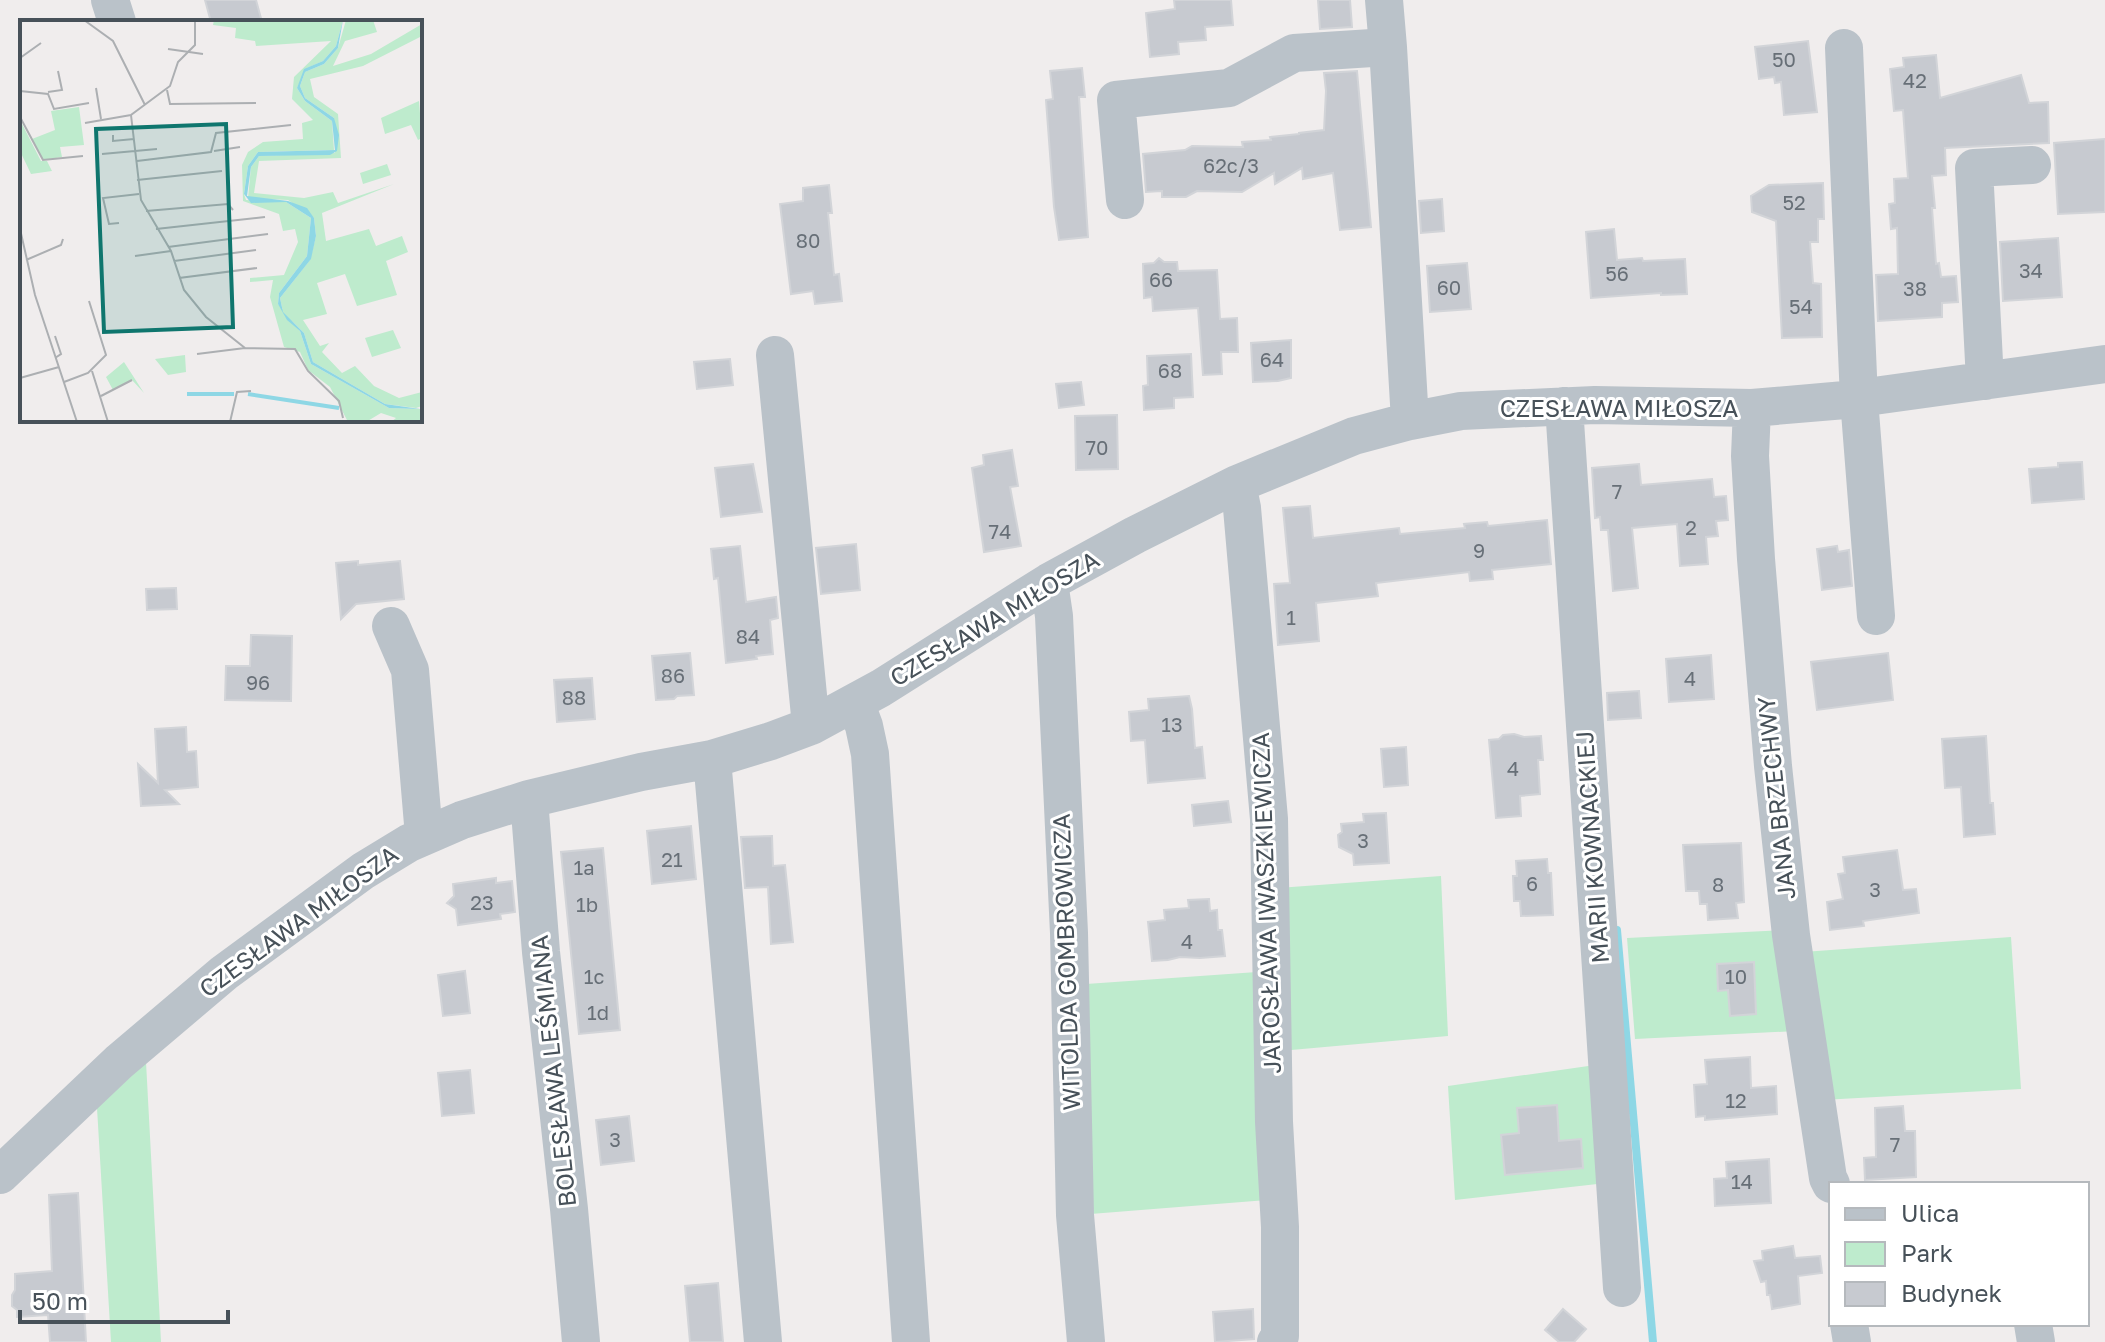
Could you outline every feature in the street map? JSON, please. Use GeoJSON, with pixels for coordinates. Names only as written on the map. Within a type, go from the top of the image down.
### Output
{"type":"FeatureCollection","features":[{"type":"Feature","properties":{"kind":"street"},"geometry":{"type":"LineString","coordinates":[[110,0],[116,20]]}},
{"type":"Feature","properties":{"kind":"street"},"geometry":{"type":"LineString","coordinates":[[1384,0],[1410,421]]}},
{"type":"Feature","properties":{"kind":"street"},"geometry":{"type":"LineString","coordinates":[[1125,200],[1116,100],[1229,88],[1294,53],[1388,47]]}},
{"type":"Feature","properties":{"kind":"street"},"geometry":{"type":"LineString","coordinates":[[1844,48],[1859,399],[1876,616]]}},
{"type":"Feature","properties":{"kind":"street"},"geometry":{"type":"LineString","coordinates":[[1985,381],[1974,168],[2032,165]]}},
{"type":"Feature","properties":{"kind":"street"},"geometry":{"type":"LineString","coordinates":[[775,355],[811,726]]}},
{"type":"Feature","properties":{"kind":"street","name":"CZESŁAWA MIŁOSZA"},"geometry":{"type":"LineString","coordinates":[[0,1175],[119,1062],[224,973],[363,871],[409,843],[462,820],[529,799],[641,772],[712,759],[811,726],[881,688],[1049,582],[1135,535],[1237,484],[1354,436],[1461,411],[1595,405],[1752,408],[1859,399],[2105,364]]}},
{"type":"Feature","properties":{"kind":"street","name":"MARII KOWNACKIEJ"},"geometry":{"type":"LineString","coordinates":[[1564,406],[1622,1288]]}},
{"type":"Feature","properties":{"kind":"street","name":"JANA BRZECHWY"},"geometry":{"type":"LineString","coordinates":[[1752,408],[1750,456],[1756,559],[1773,766],[1791,935],[1830,1182]]}},
{"type":"Feature","properties":{"kind":"street","name":"JAROSŁAWA IWASZKIEWICZA"},"geometry":{"type":"LineString","coordinates":[[1237,484],[1242,508],[1269,819],[1274,1122],[1280,1227],[1280,1336],[1276,1342]]}},
{"type":"Feature","properties":{"kind":"street","name":"WITOLDA GOMBROWICZA"},"geometry":{"type":"LineString","coordinates":[[1049,582],[1054,616],[1069,933],[1075,1215],[1086,1342]]}},
{"type":"Feature","properties":{"kind":"street"},"geometry":{"type":"LineString","coordinates":[[391,626],[410,670],[424,836]]}},
{"type":"Feature","properties":{"kind":"street"},"geometry":{"type":"LineString","coordinates":[[855,702],[870,754],[911,1342]]}},
{"type":"Feature","properties":{"kind":"street"},"geometry":{"type":"LineString","coordinates":[[712,759],[763,1342]]}},
{"type":"Feature","properties":{"kind":"street","name":"BOLESŁAWA LEŚMIANA"},"geometry":{"type":"LineString","coordinates":[[529,799],[541,952],[581,1342]]}},
{"type":"Feature","properties":{"kind":"green space"},"geometry":{"type":"Polygon","coordinates":[[[1441,876],[1448,1036],[1280,1051],[1278,888],[1441,876]]]}},
{"type":"Feature","properties":{"kind":"green space"},"geometry":{"type":"Polygon","coordinates":[[[1783,930],[1797,1031],[1635,1039],[1627,938],[1783,930]]]}},
{"type":"Feature","properties":{"kind":"green space"},"geometry":{"type":"Polygon","coordinates":[[[2011,937],[2021,1089],[1822,1100],[1803,952],[2011,937]]]}},
{"type":"Feature","properties":{"kind":"green space"},"geometry":{"type":"Polygon","coordinates":[[[1257,972],[1267,1200],[1078,1215],[1072,985],[1257,972]]]}},
{"type":"Feature","properties":{"kind":"green space"},"geometry":{"type":"Polygon","coordinates":[[[1623,1061],[1633,1180],[1455,1200],[1448,1086],[1623,1061]]]}},
{"type":"Feature","properties":{"kind":"green space"},"geometry":{"type":"Polygon","coordinates":[[[146,1062],[161,1342],[111,1342],[97,1108],[146,1062]]]}},
{"type":"Feature","properties":{"kind":"building"},"geometry":{"type":"Polygon","coordinates":[[[205,0],[256,0],[261,20],[210,20],[205,0]]]}},
{"type":"Feature","properties":{"kind":"building"},"geometry":{"type":"Polygon","coordinates":[[[1174,0],[1231,0],[1233,25],[1205,27],[1206,40],[1178,42],[1179,54],[1150,57],[1146,13],[1175,9],[1174,0]]]}},
{"type":"Feature","properties":{"kind":"building"},"geometry":{"type":"Polygon","coordinates":[[[1318,0],[1350,0],[1352,27],[1320,29],[1318,0]]]}},
{"type":"Feature","properties":{"kind":"building"},"geometry":{"type":"Polygon","coordinates":[[[1808,41],[1817,112],[1784,115],[1781,82],[1775,83],[1774,77],[1759,79],[1755,47],[1808,41]]]}},
{"type":"Feature","properties":{"kind":"building"},"geometry":{"type":"Polygon","coordinates":[[[1936,55],[1940,98],[2021,75],[2029,103],[2048,102],[2049,143],[1945,148],[1946,175],[1932,176],[1936,264],[1939,263],[1941,277],[1956,276],[1958,302],[1942,303],[1942,317],[1878,321],[1876,275],[1898,274],[1897,228],[1891,229],[1889,204],[1895,203],[1894,179],[1908,178],[1903,110],[1894,111],[1890,69],[1904,67],[1903,58],[1936,55]]]}},
{"type":"Feature","properties":{"kind":"building"},"geometry":{"type":"Polygon","coordinates":[[[1082,68],[1085,97],[1079,97],[1088,237],[1059,240],[1046,100],[1053,99],[1050,71],[1082,68]]]}},
{"type":"Feature","properties":{"kind":"building"},"geometry":{"type":"Polygon","coordinates":[[[1357,71],[1371,227],[1340,230],[1333,173],[1303,179],[1302,168],[1275,184],[1274,173],[1242,192],[1197,191],[1186,197],[1162,197],[1162,191],[1146,192],[1143,154],[1185,150],[1192,146],[1243,147],[1242,142],[1324,130],[1324,73],[1357,71]]]}},
{"type":"Feature","properties":{"kind":"building"},"geometry":{"type":"Polygon","coordinates":[[[2105,139],[2105,212],[2058,214],[2054,143],[2105,139]]]}},
{"type":"Feature","properties":{"kind":"building"},"geometry":{"type":"Polygon","coordinates":[[[1823,183],[1824,219],[1818,219],[1818,242],[1810,242],[1813,283],[1821,284],[1822,337],[1782,338],[1776,221],[1752,212],[1751,196],[1769,185],[1823,183]]]}},
{"type":"Feature","properties":{"kind":"building"},"geometry":{"type":"Polygon","coordinates":[[[829,185],[832,213],[828,213],[834,275],[839,274],[842,301],[815,304],[813,291],[791,294],[780,204],[803,201],[803,188],[829,185]]]}},
{"type":"Feature","properties":{"kind":"building"},"geometry":{"type":"Polygon","coordinates":[[[1442,199],[1444,231],[1421,233],[1419,201],[1442,199]]]}},
{"type":"Feature","properties":{"kind":"building"},"geometry":{"type":"Polygon","coordinates":[[[1614,229],[1617,260],[1685,259],[1687,294],[1591,298],[1586,232],[1614,229]]]}},
{"type":"Feature","properties":{"kind":"building"},"geometry":{"type":"Polygon","coordinates":[[[2058,238],[2062,297],[2003,301],[2000,242],[2058,238]]]}},
{"type":"Feature","properties":{"kind":"building"},"geometry":{"type":"Polygon","coordinates":[[[1159,258],[1164,262],[1177,262],[1178,271],[1217,270],[1220,319],[1237,318],[1238,352],[1221,352],[1222,374],[1203,375],[1198,308],[1153,311],[1152,297],[1144,298],[1143,264],[1154,263],[1159,258]]]}},
{"type":"Feature","properties":{"kind":"building"},"geometry":{"type":"Polygon","coordinates":[[[1467,263],[1471,309],[1430,312],[1427,266],[1467,263]]]}},
{"type":"Feature","properties":{"kind":"building"},"geometry":{"type":"Polygon","coordinates":[[[1291,340],[1291,378],[1253,382],[1251,343],[1291,340]]]}},
{"type":"Feature","properties":{"kind":"building"},"geometry":{"type":"Polygon","coordinates":[[[1191,354],[1193,397],[1174,398],[1174,408],[1144,410],[1143,386],[1148,385],[1147,356],[1191,354]]]}},
{"type":"Feature","properties":{"kind":"building"},"geometry":{"type":"Polygon","coordinates":[[[730,359],[733,385],[697,389],[694,362],[730,359]]]}},
{"type":"Feature","properties":{"kind":"building"},"geometry":{"type":"Polygon","coordinates":[[[1081,382],[1084,405],[1059,408],[1056,384],[1081,382]]]}},
{"type":"Feature","properties":{"kind":"building"},"geometry":{"type":"Polygon","coordinates":[[[1117,415],[1118,469],[1076,470],[1075,416],[1117,415]]]}},
{"type":"Feature","properties":{"kind":"building"},"geometry":{"type":"Polygon","coordinates":[[[1012,450],[1018,486],[1010,487],[1021,546],[984,552],[972,468],[984,465],[983,455],[1012,450]]]}},
{"type":"Feature","properties":{"kind":"building"},"geometry":{"type":"Polygon","coordinates":[[[2082,462],[2084,499],[2032,503],[2029,469],[2082,462]]]}},
{"type":"Feature","properties":{"kind":"building"},"geometry":{"type":"Polygon","coordinates":[[[753,464],[762,512],[721,517],[715,468],[753,464]]]}},
{"type":"Feature","properties":{"kind":"building"},"geometry":{"type":"Polygon","coordinates":[[[1639,464],[1641,485],[1712,479],[1714,497],[1726,496],[1728,520],[1716,521],[1718,536],[1706,537],[1708,564],[1680,566],[1677,524],[1632,528],[1638,588],[1613,591],[1608,530],[1601,530],[1600,517],[1595,518],[1592,468],[1639,464]]]}},
{"type":"Feature","properties":{"kind":"building"},"geometry":{"type":"Polygon","coordinates":[[[1310,506],[1313,538],[1399,528],[1400,534],[1465,528],[1464,524],[1487,522],[1488,526],[1547,520],[1551,564],[1492,570],[1493,579],[1470,581],[1469,572],[1376,583],[1378,596],[1316,603],[1319,641],[1278,645],[1274,584],[1290,583],[1283,508],[1310,506]]]}},
{"type":"Feature","properties":{"kind":"building"},"geometry":{"type":"Polygon","coordinates":[[[856,544],[860,590],[821,594],[816,548],[856,544]]]}},
{"type":"Feature","properties":{"kind":"building"},"geometry":{"type":"Polygon","coordinates":[[[740,546],[746,602],[776,597],[778,618],[770,620],[773,654],[726,663],[718,578],[714,579],[711,549],[740,546]]]}},
{"type":"Feature","properties":{"kind":"building"},"geometry":{"type":"Polygon","coordinates":[[[1837,546],[1838,552],[1849,550],[1852,586],[1822,590],[1817,549],[1837,546]]]}},
{"type":"Feature","properties":{"kind":"building"},"geometry":{"type":"Polygon","coordinates":[[[358,561],[358,565],[400,561],[404,599],[356,604],[341,619],[336,563],[358,561]]]}},
{"type":"Feature","properties":{"kind":"building"},"geometry":{"type":"Polygon","coordinates":[[[176,588],[177,609],[147,610],[146,589],[176,588]]]}},
{"type":"Feature","properties":{"kind":"building"},"geometry":{"type":"Polygon","coordinates":[[[251,635],[292,636],[291,701],[225,700],[226,666],[250,666],[251,635]]]}},
{"type":"Feature","properties":{"kind":"building"},"geometry":{"type":"Polygon","coordinates":[[[690,653],[694,695],[656,700],[652,656],[690,653]]]}},
{"type":"Feature","properties":{"kind":"building"},"geometry":{"type":"Polygon","coordinates":[[[1888,653],[1893,700],[1817,710],[1811,662],[1888,653]]]}},
{"type":"Feature","properties":{"kind":"building"},"geometry":{"type":"Polygon","coordinates":[[[1711,655],[1714,699],[1669,702],[1666,659],[1711,655]]]}},
{"type":"Feature","properties":{"kind":"building"},"geometry":{"type":"Polygon","coordinates":[[[592,678],[595,719],[557,722],[554,680],[592,678]]]}},
{"type":"Feature","properties":{"kind":"building"},"geometry":{"type":"Polygon","coordinates":[[[1639,691],[1641,718],[1608,720],[1607,693],[1639,691]]]}},
{"type":"Feature","properties":{"kind":"building"},"geometry":{"type":"Polygon","coordinates":[[[1189,696],[1195,748],[1202,747],[1205,778],[1148,783],[1145,740],[1131,741],[1129,712],[1149,710],[1148,699],[1189,696]]]}},
{"type":"Feature","properties":{"kind":"building"},"geometry":{"type":"Polygon","coordinates":[[[186,727],[187,752],[196,751],[198,787],[165,790],[179,804],[141,806],[138,764],[158,783],[155,729],[186,727]]]}},
{"type":"Feature","properties":{"kind":"building"},"geometry":{"type":"Polygon","coordinates":[[[1514,734],[1541,736],[1543,760],[1538,760],[1540,794],[1520,796],[1521,816],[1496,818],[1489,740],[1514,734]]]}},
{"type":"Feature","properties":{"kind":"building"},"geometry":{"type":"Polygon","coordinates":[[[1986,736],[1995,834],[1964,837],[1961,787],[1945,788],[1942,739],[1986,736]]]}},
{"type":"Feature","properties":{"kind":"building"},"geometry":{"type":"Polygon","coordinates":[[[1406,747],[1408,785],[1384,787],[1381,749],[1406,747]]]}},
{"type":"Feature","properties":{"kind":"building"},"geometry":{"type":"Polygon","coordinates":[[[1228,801],[1231,822],[1194,826],[1192,805],[1228,801]]]}},
{"type":"Feature","properties":{"kind":"building"},"geometry":{"type":"Polygon","coordinates":[[[1386,813],[1389,863],[1354,865],[1353,854],[1339,847],[1341,824],[1364,822],[1363,814],[1386,813]]]}},
{"type":"Feature","properties":{"kind":"building"},"geometry":{"type":"Polygon","coordinates":[[[691,826],[696,879],[652,884],[647,831],[691,826]]]}},
{"type":"Feature","properties":{"kind":"building"},"geometry":{"type":"Polygon","coordinates":[[[772,836],[773,866],[785,865],[793,942],[771,944],[768,887],[745,888],[741,837],[772,836]]]}},
{"type":"Feature","properties":{"kind":"building"},"geometry":{"type":"Polygon","coordinates":[[[1741,843],[1744,902],[1736,903],[1738,918],[1708,920],[1707,904],[1700,904],[1699,891],[1686,891],[1683,845],[1741,843]]]}},
{"type":"Feature","properties":{"kind":"building"},"geometry":{"type":"Polygon","coordinates":[[[603,848],[620,1030],[579,1034],[561,852],[603,848]]]}},
{"type":"Feature","properties":{"kind":"building"},"geometry":{"type":"Polygon","coordinates":[[[1897,850],[1903,890],[1916,889],[1919,913],[1863,921],[1864,926],[1830,930],[1827,902],[1843,899],[1838,874],[1845,873],[1843,857],[1897,850]]]}},
{"type":"Feature","properties":{"kind":"building"},"geometry":{"type":"Polygon","coordinates":[[[1547,859],[1548,873],[1551,873],[1553,915],[1521,916],[1520,901],[1514,901],[1516,861],[1547,859]]]}},
{"type":"Feature","properties":{"kind":"building"},"geometry":{"type":"Polygon","coordinates":[[[496,878],[496,883],[512,881],[515,912],[500,914],[501,919],[458,925],[456,909],[447,903],[454,896],[453,884],[496,878]]]}},
{"type":"Feature","properties":{"kind":"building"},"geometry":{"type":"Polygon","coordinates":[[[1209,899],[1210,911],[1217,910],[1218,930],[1222,930],[1225,956],[1152,961],[1148,922],[1165,920],[1164,910],[1189,908],[1188,900],[1209,899]]]}},
{"type":"Feature","properties":{"kind":"building"},"geometry":{"type":"Polygon","coordinates":[[[1754,962],[1756,1014],[1730,1016],[1728,990],[1718,991],[1717,964],[1754,962]]]}},
{"type":"Feature","properties":{"kind":"building"},"geometry":{"type":"Polygon","coordinates":[[[465,971],[470,1013],[443,1016],[438,975],[465,971]]]}},
{"type":"Feature","properties":{"kind":"building"},"geometry":{"type":"Polygon","coordinates":[[[1750,1057],[1751,1088],[1776,1086],[1777,1114],[1705,1120],[1705,1116],[1696,1117],[1694,1085],[1707,1084],[1705,1060],[1750,1057]]]}},
{"type":"Feature","properties":{"kind":"building"},"geometry":{"type":"Polygon","coordinates":[[[470,1070],[474,1113],[442,1116],[438,1073],[470,1070]]]}},
{"type":"Feature","properties":{"kind":"building"},"geometry":{"type":"Polygon","coordinates":[[[1557,1105],[1559,1141],[1581,1139],[1583,1168],[1505,1175],[1501,1135],[1519,1133],[1517,1108],[1557,1105]]]}},
{"type":"Feature","properties":{"kind":"building"},"geometry":{"type":"Polygon","coordinates":[[[1903,1106],[1905,1131],[1915,1131],[1916,1177],[1865,1180],[1864,1158],[1876,1157],[1875,1108],[1903,1106]]]}},
{"type":"Feature","properties":{"kind":"building"},"geometry":{"type":"Polygon","coordinates":[[[629,1116],[634,1161],[601,1165],[596,1120],[629,1116]]]}},
{"type":"Feature","properties":{"kind":"building"},"geometry":{"type":"Polygon","coordinates":[[[1769,1159],[1771,1203],[1715,1206],[1714,1179],[1727,1178],[1726,1162],[1769,1159]]]}},
{"type":"Feature","properties":{"kind":"building"},"geometry":{"type":"Polygon","coordinates":[[[78,1193],[86,1342],[50,1342],[48,1315],[17,1317],[17,1310],[12,1306],[15,1274],[52,1271],[49,1195],[78,1193]]]}},
{"type":"Feature","properties":{"kind":"building"},"geometry":{"type":"Polygon","coordinates":[[[1793,1246],[1795,1258],[1820,1256],[1822,1273],[1798,1276],[1800,1304],[1772,1309],[1766,1281],[1761,1282],[1754,1261],[1763,1260],[1762,1251],[1793,1246]]]}},
{"type":"Feature","properties":{"kind":"building"},"geometry":{"type":"Polygon","coordinates":[[[718,1283],[723,1342],[690,1342],[685,1286],[718,1283]]]}},
{"type":"Feature","properties":{"kind":"building"},"geometry":{"type":"Polygon","coordinates":[[[1253,1309],[1254,1339],[1215,1342],[1213,1312],[1253,1309]]]}},
{"type":"Feature","properties":{"kind":"building"},"geometry":{"type":"Polygon","coordinates":[[[1563,1309],[1586,1329],[1574,1342],[1559,1342],[1545,1330],[1563,1309]]]}},
{"type":"Feature","properties":{"kind":"waterway"},"geometry":{"type":"LineString","coordinates":[[1617,930],[1653,1342]]}}]}
